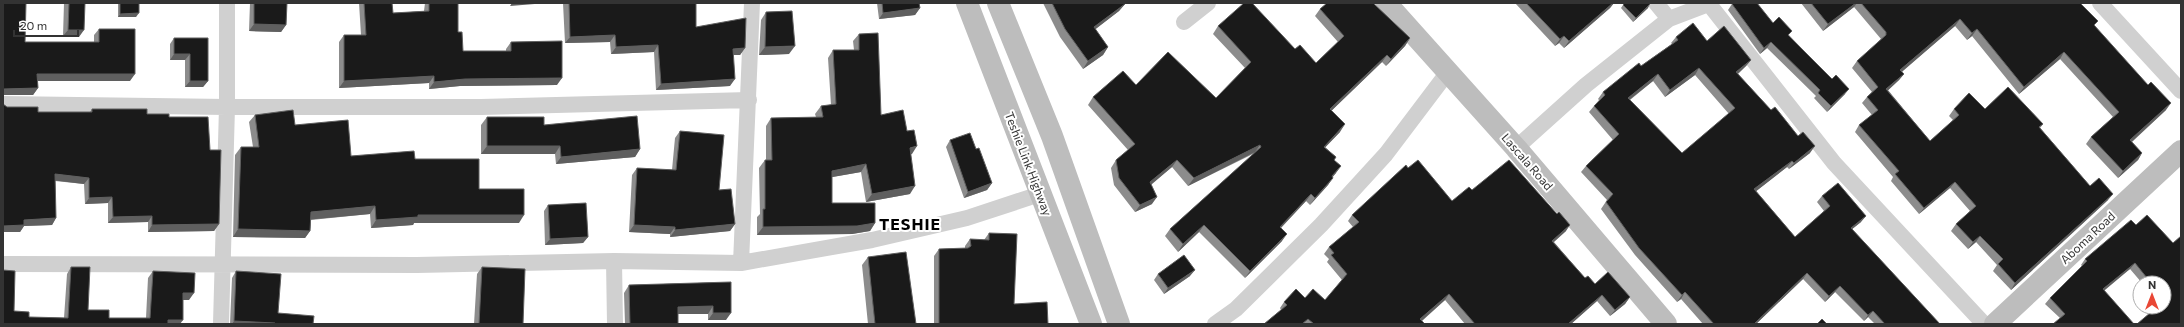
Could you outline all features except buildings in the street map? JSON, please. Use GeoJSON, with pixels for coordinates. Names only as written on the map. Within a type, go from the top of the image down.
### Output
{"type":"FeatureCollection","features":[{"type":"Feature","properties":{"kind":"main road","name":"Teshie Link Highway"},"geometry":{"type":"LineString","coordinates":[[967,3],[1091,324]]}},
{"type":"Feature","properties":{"kind":"main road"},"geometry":{"type":"LineString","coordinates":[[998,3],[1052,136],[1119,324]]}},
{"type":"Feature","properties":{"kind":"main road","name":"Lascala Road"},"geometry":{"type":"LineString","coordinates":[[1394,6],[1448,72],[1516,148],[1666,324]]}},
{"type":"Feature","properties":{"kind":"main road","name":"Aboma Road"},"geometry":{"type":"LineString","coordinates":[[1995,324],[2181,151]]}},
{"type":"Feature","properties":{"kind":"street"},"geometry":{"type":"LineString","coordinates":[[220,324],[227,107],[227,3]]}},
{"type":"Feature","properties":{"kind":"street"},"geometry":{"type":"LineString","coordinates":[[741,263],[752,3]]}},
{"type":"Feature","properties":{"kind":"street"},"geometry":{"type":"LineString","coordinates":[[1184,22],[1208,3]]}},
{"type":"Feature","properties":{"kind":"street"},"geometry":{"type":"LineString","coordinates":[[1656,3],[1669,19]]}},
{"type":"Feature","properties":{"kind":"street"},"geometry":{"type":"LineString","coordinates":[[2100,3],[2181,91]]}},
{"type":"Feature","properties":{"kind":"street"},"geometry":{"type":"LineString","coordinates":[[1516,148],[1586,86],[1669,19],[1710,4],[1834,163],[1984,324]]}},
{"type":"Feature","properties":{"kind":"street"},"geometry":{"type":"LineString","coordinates":[[1215,324],[1236,309],[1320,225],[1386,154],[1448,72]]}},
{"type":"Feature","properties":{"kind":"street"},"geometry":{"type":"LineString","coordinates":[[3,104],[227,107],[481,107],[749,100]]}},
{"type":"Feature","properties":{"kind":"street"},"geometry":{"type":"LineString","coordinates":[[3,264],[417,266],[614,261],[741,263],[886,237],[967,218],[1040,194]]}},
{"type":"Feature","properties":{"kind":"street"},"geometry":{"type":"LineString","coordinates":[[614,261],[615,324]]}},
{"type":"Feature","properties":{"kind":"district","name":"TESHIE"},"geometry":{"type":"Point","coordinates":[910,224]}}]}
